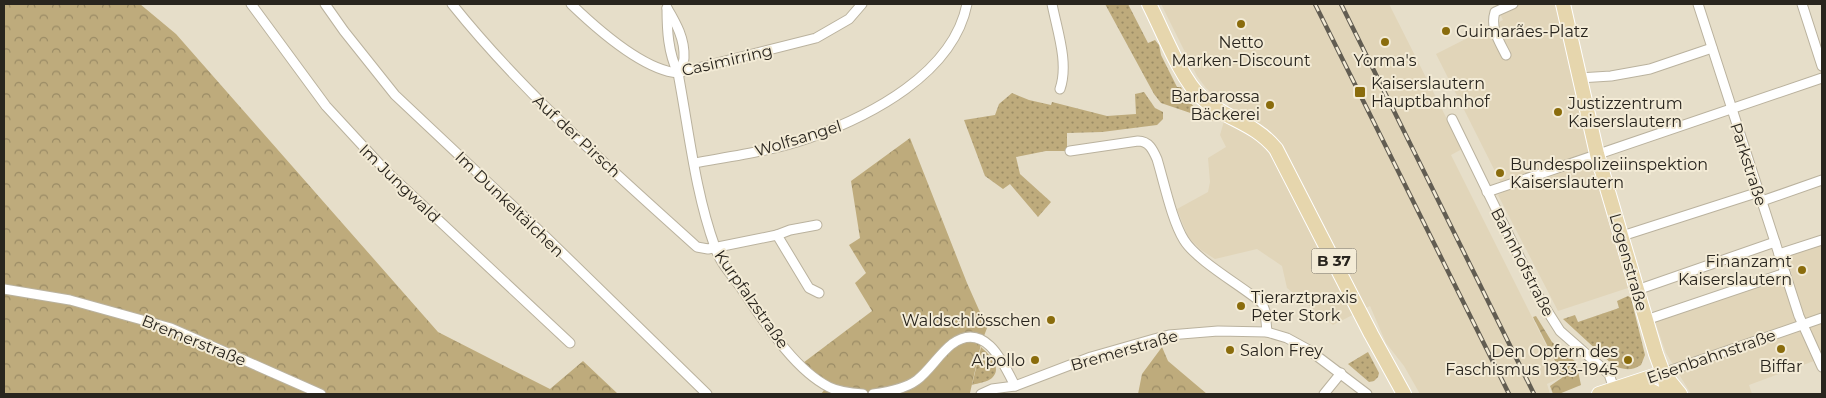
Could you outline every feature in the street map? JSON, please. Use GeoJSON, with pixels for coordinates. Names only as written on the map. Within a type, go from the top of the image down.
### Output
{"type":"FeatureCollection","features":[{"type":"Feature","properties":{"kind":"main road","name":"B 37"},"geometry":{"type":"LineString","coordinates":[[1149,4],[1184,75],[1196,92],[1216,108],[1259,131],[1276,149],[1404,394]]}},
{"type":"Feature","properties":{"kind":"main road","name":"Logenstraße"},"geometry":{"type":"LineString","coordinates":[[1564,4],[1597,154],[1668,394]]}},
{"type":"Feature","properties":{"kind":"main road","name":"Eisenbahnstraße"},"geometry":{"type":"LineString","coordinates":[[1599,394],[1663,373]]}},
{"type":"Feature","properties":{"kind":"main road"},"geometry":{"type":"LineString","coordinates":[[1663,373],[1680,394]]}},
{"type":"Feature","properties":{"kind":"main road"},"geometry":{"type":"LineString","coordinates":[[1614,389],[1626,392],[1648,389],[1658,394]]}},
{"type":"Feature","properties":{"kind":"street","name":"Im Jungwald"},"geometry":{"type":"LineString","coordinates":[[251,4],[326,106],[361,145],[386,171],[570,343]]}},
{"type":"Feature","properties":{"kind":"street","name":"Im Dunkeltälchen"},"geometry":{"type":"LineString","coordinates":[[325,4],[344,32],[395,95],[547,238],[707,394]]}},
{"type":"Feature","properties":{"kind":"street","name":"Auf der Pirsch"},"geometry":{"type":"LineString","coordinates":[[452,4],[479,37],[540,102],[617,174],[697,247],[704,250],[715,248]]}},
{"type":"Feature","properties":{"kind":"street","name":"Casimirring"},"geometry":{"type":"LineString","coordinates":[[571,4],[587,19],[635,55],[665,72],[678,73],[816,38],[849,19],[862,4]]}},
{"type":"Feature","properties":{"kind":"street","name":"Wolfsangel"},"geometry":{"type":"LineString","coordinates":[[694,163],[750,154],[808,138],[850,122],[882,104],[921,77],[944,52],[960,25],[967,4]]}},
{"type":"Feature","properties":{"kind":"street"},"geometry":{"type":"LineString","coordinates":[[1052,4],[1063,66],[1060,89]]}},
{"type":"Feature","properties":{"kind":"street"},"geometry":{"type":"LineString","coordinates":[[1506,55],[1493,28],[1492,21],[1495,12],[1512,4]]}},
{"type":"Feature","properties":{"kind":"street","name":"Parkstraße"},"geometry":{"type":"LineString","coordinates":[[1698,4],[1785,274],[1803,324],[1822,367]]}},
{"type":"Feature","properties":{"kind":"street"},"geometry":{"type":"LineString","coordinates":[[1802,4],[1822,66]]}},
{"type":"Feature","properties":{"kind":"street"},"geometry":{"type":"LineString","coordinates":[[1806,16],[1808,4]]}},
{"type":"Feature","properties":{"kind":"street","name":"Kurpfalzstraße"},"geometry":{"type":"LineString","coordinates":[[666,6],[667,30],[672,60],[678,73],[694,163],[715,248],[775,336],[796,360],[814,377],[829,387],[862,394]]}},
{"type":"Feature","properties":{"kind":"street","name":"Kurpfalzstraße"},"geometry":{"type":"LineString","coordinates":[[666,6],[678,26],[682,39],[684,59],[678,73]]}},
{"type":"Feature","properties":{"kind":"street"},"geometry":{"type":"LineString","coordinates":[[1579,78],[1611,76],[1650,69],[1712,48]]}},
{"type":"Feature","properties":{"kind":"street"},"geometry":{"type":"LineString","coordinates":[[1487,192],[1822,78]]}},
{"type":"Feature","properties":{"kind":"street","name":"Bahnhofstraße"},"geometry":{"type":"LineString","coordinates":[[1452,119],[1550,318],[1573,343],[1609,374],[1614,389]]}},
{"type":"Feature","properties":{"kind":"street"},"geometry":{"type":"LineString","coordinates":[[1070,150],[1138,141],[1147,143],[1158,159],[1176,223],[1184,241],[1197,255],[1262,303],[1265,311],[1267,332]]}},
{"type":"Feature","properties":{"kind":"street"},"geometry":{"type":"LineString","coordinates":[[1622,236],[1822,180]]}},
{"type":"Feature","properties":{"kind":"street"},"geometry":{"type":"LineString","coordinates":[[715,248],[817,225]]}},
{"type":"Feature","properties":{"kind":"street"},"geometry":{"type":"LineString","coordinates":[[777,235],[809,288],[819,293]]}},
{"type":"Feature","properties":{"kind":"street"},"geometry":{"type":"LineString","coordinates":[[1779,254],[1822,240]]}},
{"type":"Feature","properties":{"kind":"street"},"geometry":{"type":"LineString","coordinates":[[1637,290],[1775,242]]}},
{"type":"Feature","properties":{"kind":"street"},"geometry":{"type":"LineString","coordinates":[[1646,320],[1785,274]]}},
{"type":"Feature","properties":{"kind":"street","name":"Bremerstraße"},"geometry":{"type":"LineString","coordinates":[[4,289],[70,300],[171,328],[321,394]]}},
{"type":"Feature","properties":{"kind":"street","name":"Eisenbahnstraße"},"geometry":{"type":"LineString","coordinates":[[1663,373],[1822,318]]}},
{"type":"Feature","properties":{"kind":"street","name":"Bremerstraße"},"geometry":{"type":"LineString","coordinates":[[981,394],[992,388],[1015,386],[1090,357],[1168,335],[1218,331],[1267,332],[1299,343],[1367,394]]}},
{"type":"Feature","properties":{"kind":"street"},"geometry":{"type":"LineString","coordinates":[[873,394],[886,392],[917,380],[952,344],[968,338],[984,341],[996,352],[1015,386]]}},
{"type":"Feature","properties":{"kind":"street"},"geometry":{"type":"LineString","coordinates":[[1324,394],[1341,374]]}},
{"type":"Feature","properties":{"kind":"street","name":"Bremerstraße"},"geometry":{"type":"LineString","coordinates":[[1008,394],[1015,386]]}},
{"type":"Feature","properties":{"kind":"shaded area"},"geometry":{"type":"Polygon","coordinates":[[[1161,4],[1389,4],[1462,149],[1451,155],[1562,377],[1547,384],[1550,394],[1420,394],[1404,366],[1386,343],[1370,306],[1333,325],[1287,288],[1282,266],[1257,249],[1215,259],[1201,250],[1188,237],[1177,209],[1208,192],[1210,182],[1208,158],[1226,147],[1220,135],[1229,104],[1215,96],[1197,76],[1161,4]]]}},
{"type":"Feature","properties":{"kind":"shaded area"},"geometry":{"type":"Polygon","coordinates":[[[1495,4],[1559,4],[1634,286],[1558,311],[1498,195],[1505,191],[1436,54],[1503,20],[1495,4]]]}},
{"type":"Feature","properties":{"kind":"shaded area"},"geometry":{"type":"Polygon","coordinates":[[[1822,243],[1822,358],[1749,385],[1752,394],[1691,394],[1666,353],[1654,319],[1792,275],[1785,255],[1822,243]]]}},
{"type":"Feature","properties":{"kind":"green space"},"geometry":{"type":"Polygon","coordinates":[[[4,4],[140,4],[176,34],[438,332],[550,389],[583,361],[618,394],[4,394],[4,4]]]}},
{"type":"Feature","properties":{"kind":"green space"},"geometry":{"type":"Polygon","coordinates":[[[1105,4],[1128,4],[1148,43],[1155,40],[1159,45],[1161,55],[1177,87],[1181,87],[1194,107],[1214,121],[1161,103],[1154,94],[1105,4]]]}},
{"type":"Feature","properties":{"kind":"green space"},"geometry":{"type":"Polygon","coordinates":[[[1144,92],[1155,108],[1163,112],[1163,119],[1157,125],[1102,132],[1067,133],[1067,148],[1065,151],[1046,151],[1016,157],[1020,174],[1051,202],[1038,217],[1010,184],[1003,189],[985,176],[964,120],[995,115],[999,104],[1012,93],[1029,100],[1051,105],[1052,102],[1107,116],[1136,114],[1135,94],[1144,92]]]}},
{"type":"Feature","properties":{"kind":"green space"},"geometry":{"type":"Polygon","coordinates":[[[910,138],[967,283],[987,328],[981,344],[970,393],[821,394],[825,389],[799,366],[872,311],[855,283],[866,273],[849,245],[860,238],[851,181],[910,138]]]}},
{"type":"Feature","properties":{"kind":"green space"},"geometry":{"type":"Polygon","coordinates":[[[1628,296],[1631,298],[1645,355],[1641,365],[1627,369],[1613,365],[1563,319],[1575,315],[1578,322],[1619,308],[1617,301],[1628,296]]]}},
{"type":"Feature","properties":{"kind":"green space"},"geometry":{"type":"Polygon","coordinates":[[[1536,316],[1552,342],[1576,362],[1581,385],[1559,394],[1553,394],[1550,386],[1563,377],[1533,317],[1536,316]]]}},
{"type":"Feature","properties":{"kind":"green space"},"geometry":{"type":"Polygon","coordinates":[[[981,347],[994,361],[996,370],[992,378],[972,385],[981,347]]]}},
{"type":"Feature","properties":{"kind":"green space"},"geometry":{"type":"Polygon","coordinates":[[[1162,347],[1168,361],[1207,394],[1138,394],[1142,374],[1162,347]]]}},
{"type":"Feature","properties":{"kind":"green space"},"geometry":{"type":"Polygon","coordinates":[[[1368,352],[1379,373],[1374,381],[1369,382],[1348,364],[1368,352]]]}},
{"type":"Feature","properties":{"kind":"railway"},"geometry":{"type":"LineString","coordinates":[[1315,4],[1509,394]]}},
{"type":"Feature","properties":{"kind":"railway"},"geometry":{"type":"LineString","coordinates":[[1341,4],[1534,394]]}},
{"type":"Feature","properties":{"kind":"place","name":"Netto Marken-Discount"},"geometry":{"type":"Point","coordinates":[1241,24]}},
{"type":"Feature","properties":{"kind":"place","name":"Guimarães-Platz"},"geometry":{"type":"Point","coordinates":[1446,31]}},
{"type":"Feature","properties":{"kind":"place","name":"Yorma's"},"geometry":{"type":"Point","coordinates":[1385,42]}},
{"type":"Feature","properties":{"kind":"place","name":"Kaiserslautern Hauptbahnhof"},"geometry":{"type":"Point","coordinates":[1360,92]}},
{"type":"Feature","properties":{"kind":"place","name":"Barbarossa Bäckerei"},"geometry":{"type":"Point","coordinates":[1270,105]}},
{"type":"Feature","properties":{"kind":"place","name":"Justizzentrum Kaiserslautern"},"geometry":{"type":"Point","coordinates":[1558,112]}},
{"type":"Feature","properties":{"kind":"place","name":"Bundespolizeiinspektion Kaiserslautern"},"geometry":{"type":"Point","coordinates":[1500,173]}},
{"type":"Feature","properties":{"kind":"place","name":"Finanzamt Kaiserslautern"},"geometry":{"type":"Point","coordinates":[1802,270]}},
{"type":"Feature","properties":{"kind":"place","name":"Tierarztpraxis Peter Stork"},"geometry":{"type":"Point","coordinates":[1241,306]}},
{"type":"Feature","properties":{"kind":"place","name":"Waldschlösschen"},"geometry":{"type":"Point","coordinates":[1051,320]}},
{"type":"Feature","properties":{"kind":"place","name":"Biffar"},"geometry":{"type":"Point","coordinates":[1781,349]}},
{"type":"Feature","properties":{"kind":"place","name":"Salon Frey"},"geometry":{"type":"Point","coordinates":[1230,350]}},
{"type":"Feature","properties":{"kind":"place","name":"A'pollo"},"geometry":{"type":"Point","coordinates":[1035,360]}},
{"type":"Feature","properties":{"kind":"place","name":"Den Opfern des Faschismus 1933-1945"},"geometry":{"type":"Point","coordinates":[1628,360]}}]}
